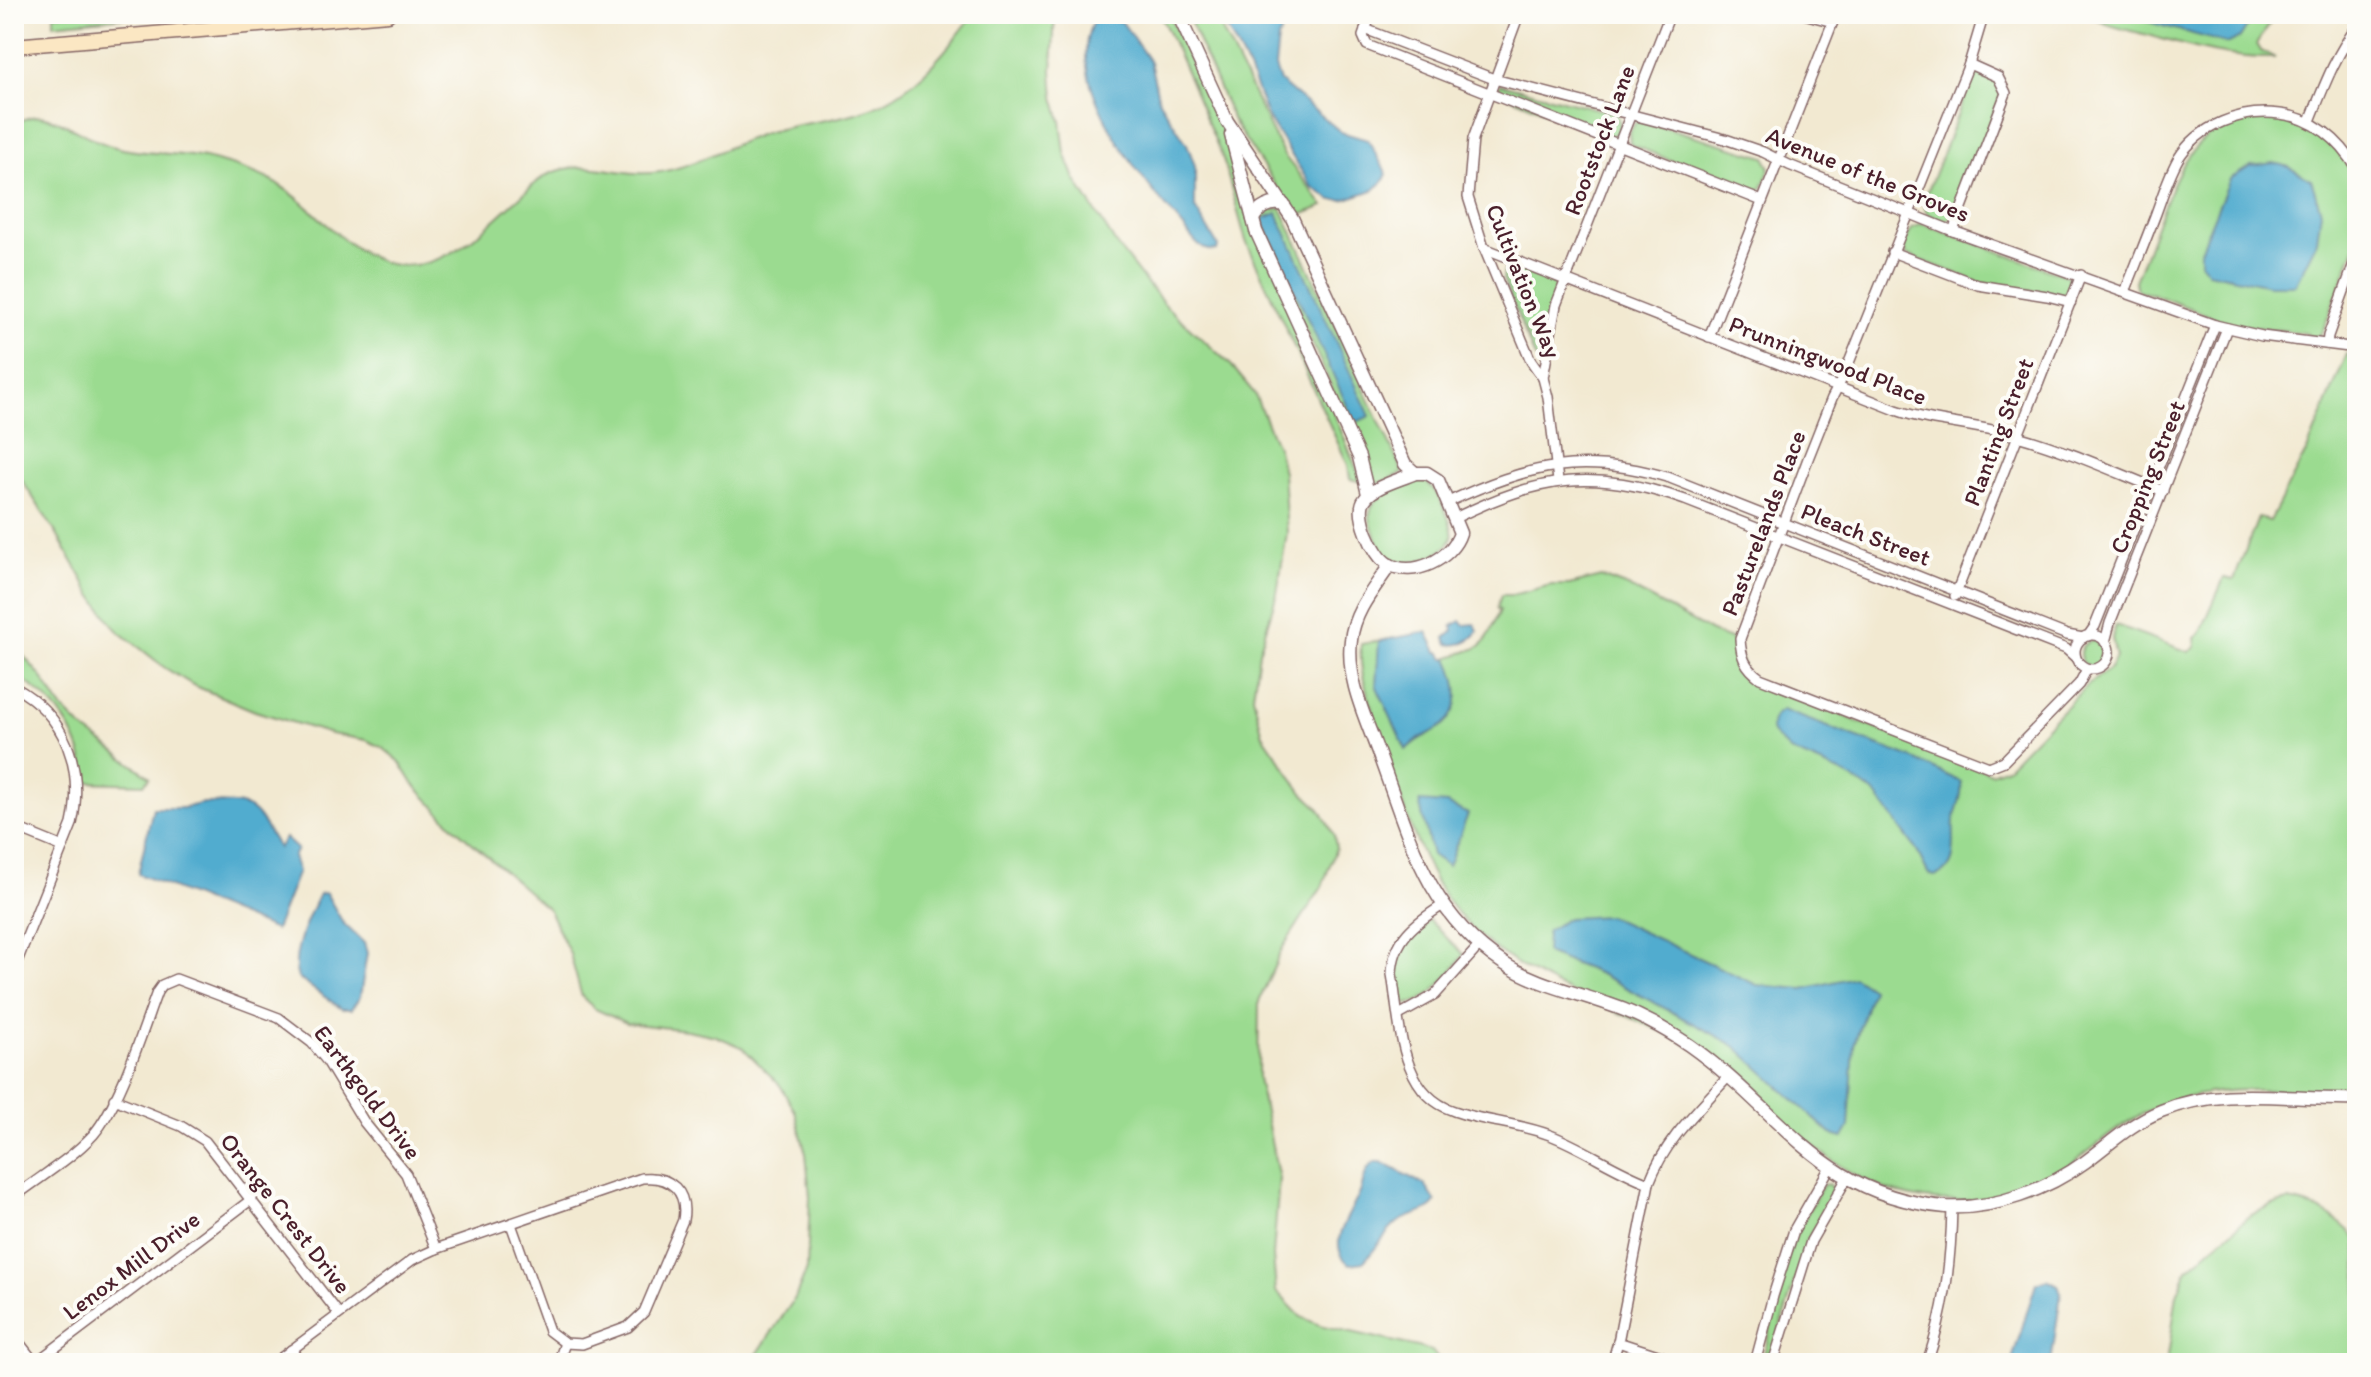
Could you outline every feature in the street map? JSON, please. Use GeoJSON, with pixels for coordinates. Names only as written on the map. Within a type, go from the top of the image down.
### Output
{"type":"FeatureCollection","features":[{"type":"Feature","properties":{"kind":"main road"},"geometry":{"type":"LineString","coordinates":[[14,46],[388,14]]}},
{"type":"Feature","properties":{"kind":"street"},"geometry":{"type":"LineString","coordinates":[[1178,14],[1227,121],[1284,205],[1405,464],[1415,473]]}},
{"type":"Feature","properties":{"kind":"street"},"geometry":{"type":"LineString","coordinates":[[1371,14],[1365,29],[1364,41],[1367,45],[1762,201]]}},
{"type":"Feature","properties":{"kind":"street","name":"Cultivation Way"},"geometry":{"type":"LineString","coordinates":[[1519,14],[1475,130],[1469,163],[1468,197],[1484,248],[1531,361],[1543,378],[1558,481]]}},
{"type":"Feature","properties":{"kind":"street","name":"Rootstock Lane"},"geometry":{"type":"LineString","coordinates":[[1566,280],[1670,14]]}},
{"type":"Feature","properties":{"kind":"street"},"geometry":{"type":"LineString","coordinates":[[1709,337],[1834,18],[1804,14]]}},
{"type":"Feature","properties":{"kind":"street","name":"Pasturelands Place"},"geometry":{"type":"LineString","coordinates":[[1984,14],[1969,64],[1783,523],[1740,639],[1743,659],[1760,678],[1989,767],[2004,761],[2079,684],[2087,669]]}},
{"type":"Feature","properties":{"kind":"street"},"geometry":{"type":"LineString","coordinates":[[2310,121],[2332,69],[2357,27]]}},
{"type":"Feature","properties":{"kind":"street","name":"Avenue of the Groves"},"geometry":{"type":"LineString","coordinates":[[1365,29],[1494,79],[1725,139],[1953,231],[2215,325],[2262,336],[2357,348]]}},
{"type":"Feature","properties":{"kind":"street"},"geometry":{"type":"LineString","coordinates":[[1953,231],[2006,93],[1998,77],[1969,64]]}},
{"type":"Feature","properties":{"kind":"street"},"geometry":{"type":"LineString","coordinates":[[2125,292],[2172,172],[2192,143],[2217,124],[2240,115],[2270,112],[2310,121],[2338,143],[2357,169]]}},
{"type":"Feature","properties":{"kind":"street"},"geometry":{"type":"LineString","coordinates":[[1227,121],[1253,219],[1359,457],[1368,494]]}},
{"type":"Feature","properties":{"kind":"street"},"geometry":{"type":"LineString","coordinates":[[1253,219],[1261,209],[1273,204],[1284,205]]}},
{"type":"Feature","properties":{"kind":"street","name":"Prunningwood Place"},"geometry":{"type":"LineString","coordinates":[[1484,248],[1915,417],[2018,436],[2163,491]]}},
{"type":"Feature","properties":{"kind":"street"},"geometry":{"type":"LineString","coordinates":[[1892,252],[1978,285],[2071,302]]}},
{"type":"Feature","properties":{"kind":"street"},"geometry":{"type":"LineString","coordinates":[[2327,344],[2357,255]]}},
{"type":"Feature","properties":{"kind":"street","name":"Planting Street"},"geometry":{"type":"LineString","coordinates":[[1952,604],[2081,275]]}},
{"type":"Feature","properties":{"kind":"street","name":"Cultivation Way"},"geometry":{"type":"LineString","coordinates":[[1543,378],[1550,330],[1566,280]]}},
{"type":"Feature","properties":{"kind":"street","name":"Cropping Street"},"geometry":{"type":"LineString","coordinates":[[2085,637],[2095,626],[2215,325]]}},
{"type":"Feature","properties":{"kind":"street","name":"Cropping Street"},"geometry":{"type":"LineString","coordinates":[[2105,642],[2227,328]]}},
{"type":"Feature","properties":{"kind":"street","name":"Pleach Street"},"geometry":{"type":"LineString","coordinates":[[1448,502],[1492,482],[1557,465],[1596,464],[1644,471],[2067,635],[2085,637]]}},
{"type":"Feature","properties":{"kind":"street"},"geometry":{"type":"LineString","coordinates":[[1415,473],[1427,473],[1438,480],[1460,533],[1450,552],[1429,564],[1405,569],[1379,558],[1361,516],[1361,503],[1368,494],[1415,473]]}},
{"type":"Feature","properties":{"kind":"street","name":"Pleach Street"},"geometry":{"type":"LineString","coordinates":[[1455,518],[1513,491],[1558,481],[1588,479],[1641,486],[1780,536],[2066,649],[2075,657]]}},
{"type":"Feature","properties":{"kind":"street"},"geometry":{"type":"LineString","coordinates":[[1390,565],[1355,619],[1350,647],[1355,689],[1415,856],[1443,905],[1479,946],[1518,972],[1637,1015],[1685,1043],[1729,1076],[1810,1153],[1868,1190],[1890,1197],[1952,1207],[2016,1196],[2042,1187],[2088,1160],[2132,1125],[2163,1110],[2194,1101],[2219,1096],[2357,1099]]}},
{"type":"Feature","properties":{"kind":"street"},"geometry":{"type":"LineString","coordinates":[[2085,637],[2100,637],[2105,642],[2109,652],[2105,662],[2097,669],[2087,669],[2075,657],[2075,648],[2085,637]]}},
{"type":"Feature","properties":{"kind":"street"},"geometry":{"type":"LineString","coordinates":[[14,687],[42,706],[65,736],[76,781],[76,806],[63,847],[14,969]]}},
{"type":"Feature","properties":{"kind":"street"},"geometry":{"type":"LineString","coordinates":[[14,827],[63,847]]}},
{"type":"Feature","properties":{"kind":"street"},"geometry":{"type":"LineString","coordinates":[[1443,905],[1404,935],[1397,947],[1392,974],[1406,1058],[1427,1095],[1455,1111],[1551,1135],[1624,1174],[1649,1183]]}},
{"type":"Feature","properties":{"kind":"street"},"geometry":{"type":"LineString","coordinates":[[1399,1015],[1435,995],[1479,946]]}},
{"type":"Feature","properties":{"kind":"street","name":"Earthgold Drive"},"geometry":{"type":"LineString","coordinates":[[14,1197],[92,1136],[114,1099],[157,992],[168,982],[184,980],[279,1018],[312,1043],[327,1061],[364,1122],[406,1174],[436,1249]]}},
{"type":"Feature","properties":{"kind":"street"},"geometry":{"type":"LineString","coordinates":[[1612,1363],[1649,1183],[1663,1152],[1679,1129],[1729,1076]]}},
{"type":"Feature","properties":{"kind":"street","name":"Orange Crest Drive"},"geometry":{"type":"LineString","coordinates":[[114,1099],[181,1126],[205,1141],[339,1314]]}},
{"type":"Feature","properties":{"kind":"street"},"geometry":{"type":"LineString","coordinates":[[1755,1363],[1794,1230],[1830,1167]]}},
{"type":"Feature","properties":{"kind":"street"},"geometry":{"type":"LineString","coordinates":[[274,1363],[412,1260],[436,1249],[642,1178],[664,1179],[683,1198],[683,1220],[644,1312],[628,1327],[582,1344],[565,1343],[543,1322],[511,1224]]}},
{"type":"Feature","properties":{"kind":"street"},"geometry":{"type":"LineString","coordinates":[[1773,1363],[1811,1241],[1847,1178]]}},
{"type":"Feature","properties":{"kind":"street","name":"Lenox Mill Drive"},"geometry":{"type":"LineString","coordinates":[[35,1363],[252,1199]]}},
{"type":"Feature","properties":{"kind":"street"},"geometry":{"type":"LineString","coordinates":[[1927,1363],[1938,1333],[1948,1278],[1952,1207]]}},
{"type":"Feature","properties":{"kind":"street"},"geometry":{"type":"LineString","coordinates":[[14,1336],[35,1363]]}},
{"type":"Feature","properties":{"kind":"street"},"geometry":{"type":"LineString","coordinates":[[1618,1342],[1682,1363]]}},
{"type":"Feature","properties":{"kind":"street"},"geometry":{"type":"LineString","coordinates":[[558,1363],[565,1343]]}},
{"type":"Feature","properties":{"kind":"street"},"geometry":{"type":"LineString","coordinates":[[291,1350],[301,1363]]}},
{"type":"Feature","properties":{"kind":"green space"},"geometry":{"type":"Polygon","coordinates":[[[54,14],[157,14],[54,24],[54,14]]]}},
{"type":"Feature","properties":{"kind":"green space"},"geometry":{"type":"Polygon","coordinates":[[[974,14],[1055,14],[1054,97],[1065,153],[1075,179],[1116,244],[1144,280],[1168,308],[1231,365],[1254,393],[1278,449],[1283,473],[1287,533],[1277,593],[1259,652],[1253,696],[1263,735],[1303,793],[1320,809],[1334,835],[1336,848],[1322,887],[1282,949],[1259,1001],[1258,1078],[1279,1179],[1273,1256],[1276,1291],[1301,1317],[1320,1325],[1432,1351],[1441,1363],[751,1363],[795,1298],[807,1269],[810,1197],[806,1154],[795,1111],[780,1085],[742,1047],[716,1036],[626,1023],[595,1009],[582,997],[570,954],[549,910],[455,828],[414,785],[399,761],[383,748],[366,740],[331,734],[255,711],[193,685],[165,668],[116,629],[14,468],[14,125],[21,121],[45,117],[112,146],[204,158],[248,171],[287,190],[343,239],[373,258],[410,266],[428,263],[461,247],[547,175],[576,168],[660,172],[686,165],[762,134],[845,116],[875,106],[893,97],[923,74],[974,14]]]}},
{"type":"Feature","properties":{"kind":"green space"},"geometry":{"type":"Polygon","coordinates":[[[1158,14],[1168,14],[1220,123],[1240,182],[1362,482],[1350,479],[1348,465],[1246,241],[1223,159],[1158,14]]]}},
{"type":"Feature","properties":{"kind":"green space"},"geometry":{"type":"Polygon","coordinates":[[[1187,14],[1214,14],[1283,154],[1324,206],[1298,216],[1290,207],[1233,121],[1187,14]]]}},
{"type":"Feature","properties":{"kind":"green space"},"geometry":{"type":"Polygon","coordinates":[[[2085,14],[2276,14],[2257,44],[2261,51],[2275,58],[2227,55],[2117,27],[2085,14]]]}},
{"type":"Feature","properties":{"kind":"green space"},"geometry":{"type":"Polygon","coordinates":[[[1979,74],[1993,78],[2001,86],[2001,96],[1955,215],[1945,221],[1927,214],[1923,203],[1972,78],[1979,74]]]}},
{"type":"Feature","properties":{"kind":"green space"},"geometry":{"type":"Polygon","coordinates":[[[1500,84],[1617,114],[1621,127],[1617,134],[1608,137],[1498,92],[1500,84]]]}},
{"type":"Feature","properties":{"kind":"green space"},"geometry":{"type":"Polygon","coordinates":[[[2271,117],[2305,125],[2329,141],[2342,154],[2357,184],[2357,242],[2319,336],[2231,324],[2153,294],[2140,292],[2136,287],[2135,281],[2164,205],[2191,154],[2215,131],[2230,124],[2271,117]]]}},
{"type":"Feature","properties":{"kind":"green space"},"geometry":{"type":"Polygon","coordinates":[[[1641,120],[1765,157],[1770,168],[1762,188],[1751,193],[1630,144],[1629,132],[1641,120]]]}},
{"type":"Feature","properties":{"kind":"green space"},"geometry":{"type":"Polygon","coordinates":[[[1281,208],[1403,473],[1376,485],[1259,225],[1258,220],[1264,212],[1281,208]]]}},
{"type":"Feature","properties":{"kind":"green space"},"geometry":{"type":"Polygon","coordinates":[[[1922,224],[2067,276],[2072,284],[2070,291],[2062,296],[1981,283],[1905,254],[1904,245],[1912,228],[1922,224]]]}},
{"type":"Feature","properties":{"kind":"green space"},"geometry":{"type":"Polygon","coordinates":[[[1509,267],[1535,273],[1556,288],[1541,359],[1535,358],[1503,279],[1504,271],[1509,267]]]}},
{"type":"Feature","properties":{"kind":"green space"},"geometry":{"type":"Polygon","coordinates":[[[2347,354],[2357,355],[2357,1094],[2226,1091],[2175,1101],[2139,1115],[2061,1170],[2019,1190],[1973,1200],[1927,1200],[1871,1183],[1846,1170],[1800,1135],[1711,1056],[1529,971],[1496,949],[1466,923],[1441,891],[1408,820],[1390,768],[1363,676],[1361,644],[1427,632],[1444,659],[1475,649],[1485,641],[1500,610],[1497,609],[1501,595],[1601,577],[1633,589],[1711,632],[1736,641],[1744,672],[1753,681],[1991,773],[2007,767],[2087,685],[2110,668],[2116,657],[2112,638],[2116,625],[2189,652],[2196,647],[2195,638],[2200,634],[2224,578],[2234,580],[2258,518],[2270,521],[2307,451],[2347,354]]]}},
{"type":"Feature","properties":{"kind":"green space"},"geometry":{"type":"Polygon","coordinates":[[[1415,481],[1427,483],[1436,492],[1448,518],[1452,538],[1442,550],[1425,559],[1399,561],[1389,557],[1382,548],[1370,522],[1370,512],[1378,498],[1415,481]]]}},
{"type":"Feature","properties":{"kind":"green space"},"geometry":{"type":"Polygon","coordinates":[[[2093,641],[2102,645],[2106,654],[2102,663],[2093,667],[2084,663],[2080,654],[2084,645],[2093,641]]]}},
{"type":"Feature","properties":{"kind":"green space"},"geometry":{"type":"Polygon","coordinates":[[[14,645],[41,676],[61,707],[82,728],[150,777],[144,784],[87,782],[79,748],[64,719],[43,695],[14,674],[14,645]]]}},
{"type":"Feature","properties":{"kind":"green space"},"geometry":{"type":"Polygon","coordinates":[[[1429,920],[1464,955],[1431,993],[1415,1003],[1406,1004],[1398,998],[1398,962],[1405,945],[1429,920]]]}},
{"type":"Feature","properties":{"kind":"green space"},"geometry":{"type":"Polygon","coordinates":[[[1828,1184],[1833,1193],[1806,1243],[1770,1363],[1762,1363],[1785,1263],[1798,1229],[1823,1185],[1828,1184]]]}},
{"type":"Feature","properties":{"kind":"green space"},"geometry":{"type":"Polygon","coordinates":[[[2289,1201],[2327,1214],[2357,1239],[2357,1363],[2167,1363],[2177,1294],[2187,1269],[2251,1215],[2289,1201]]]}},
{"type":"Feature","properties":{"kind":"water"},"geometry":{"type":"Polygon","coordinates":[[[1219,14],[1310,14],[1285,26],[1278,38],[1275,67],[1280,82],[1341,132],[1368,140],[1387,174],[1383,182],[1373,190],[1343,200],[1332,200],[1311,186],[1267,116],[1249,70],[1219,14]]]}},
{"type":"Feature","properties":{"kind":"water"},"geometry":{"type":"Polygon","coordinates":[[[2120,14],[2255,14],[2240,38],[2229,44],[2120,14]]]}},
{"type":"Feature","properties":{"kind":"water"},"geometry":{"type":"Polygon","coordinates":[[[1101,17],[1122,22],[1150,62],[1159,101],[1187,144],[1195,166],[1195,208],[1218,246],[1217,250],[1205,249],[1192,238],[1146,182],[1110,128],[1096,99],[1088,71],[1086,44],[1094,20],[1101,17]]]}},
{"type":"Feature","properties":{"kind":"water"},"geometry":{"type":"Polygon","coordinates":[[[2274,163],[2289,167],[2311,180],[2321,211],[2317,241],[2295,285],[2269,285],[2208,272],[2200,262],[2200,250],[2230,179],[2251,166],[2274,163]]]}},
{"type":"Feature","properties":{"kind":"water"},"geometry":{"type":"Polygon","coordinates":[[[1277,213],[1370,416],[1355,423],[1262,219],[1277,213]]]}},
{"type":"Feature","properties":{"kind":"water"},"geometry":{"type":"Polygon","coordinates":[[[1461,621],[1464,625],[1475,624],[1478,631],[1465,642],[1448,644],[1445,638],[1453,631],[1452,626],[1461,621]]]}},
{"type":"Feature","properties":{"kind":"water"},"geometry":{"type":"Polygon","coordinates":[[[1427,632],[1437,652],[1444,659],[1448,658],[1457,683],[1457,701],[1451,717],[1444,724],[1406,750],[1376,685],[1379,641],[1427,632]]]}},
{"type":"Feature","properties":{"kind":"water"},"geometry":{"type":"Polygon","coordinates":[[[1782,710],[1912,758],[1961,782],[1954,820],[1952,861],[1948,868],[1934,876],[1928,873],[1916,849],[1874,792],[1840,772],[1790,751],[1771,729],[1772,720],[1782,710]]]}},
{"type":"Feature","properties":{"kind":"water"},"geometry":{"type":"Polygon","coordinates":[[[1419,802],[1447,804],[1468,814],[1448,866],[1432,855],[1419,802]]]}},
{"type":"Feature","properties":{"kind":"water"},"geometry":{"type":"Polygon","coordinates":[[[204,803],[234,804],[251,809],[278,848],[285,838],[297,849],[293,857],[298,871],[275,930],[138,874],[153,808],[183,808],[204,803]]]}},
{"type":"Feature","properties":{"kind":"water"},"geometry":{"type":"Polygon","coordinates":[[[326,893],[343,923],[364,943],[367,953],[360,997],[351,1009],[342,1009],[298,978],[296,969],[298,947],[306,924],[319,894],[326,893]]]}},
{"type":"Feature","properties":{"kind":"water"},"geometry":{"type":"Polygon","coordinates":[[[1608,916],[1757,985],[1803,989],[1854,977],[1872,989],[1854,1045],[1849,1127],[1843,1137],[1831,1134],[1734,1045],[1600,974],[1546,953],[1547,931],[1568,918],[1608,916]]]}},
{"type":"Feature","properties":{"kind":"water"},"geometry":{"type":"Polygon","coordinates":[[[1375,1162],[1381,1162],[1425,1185],[1436,1202],[1429,1209],[1397,1223],[1363,1262],[1349,1264],[1342,1256],[1339,1239],[1366,1172],[1375,1162]]]}},
{"type":"Feature","properties":{"kind":"water"},"geometry":{"type":"Polygon","coordinates":[[[2047,1279],[2058,1285],[2061,1294],[2051,1363],[2011,1363],[2037,1283],[2047,1279]]]}}]}
